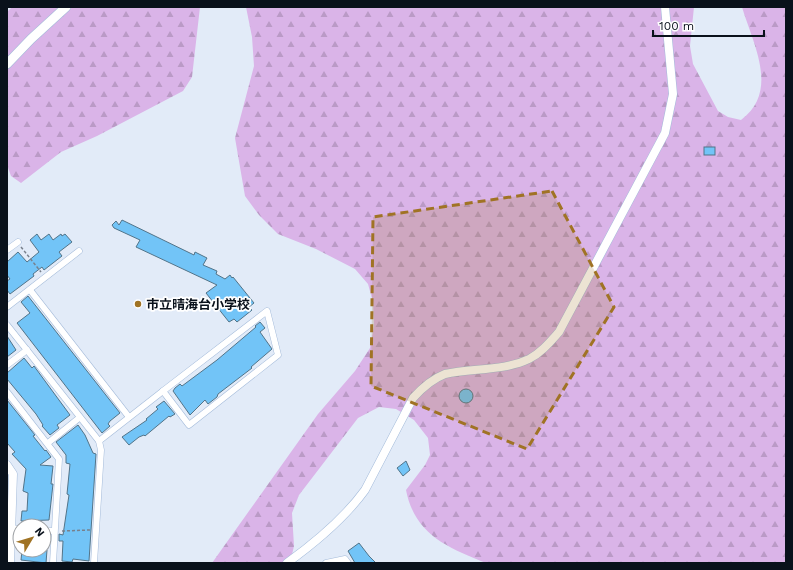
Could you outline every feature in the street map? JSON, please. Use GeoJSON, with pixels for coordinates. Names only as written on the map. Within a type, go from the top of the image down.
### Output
{"type":"FeatureCollection","features":[{"type":"Feature","properties":{"kind":"main road"},"geometry":{"type":"LineString","coordinates":[[7,64],[31,39],[66,7]]}},
{"type":"Feature","properties":{"kind":"street"},"geometry":{"type":"LineString","coordinates":[[289,563],[338,521],[355,504],[365,490],[413,398],[420,390],[437,377],[445,374],[516,363],[530,358],[545,347],[559,332],[665,133],[673,94],[665,7]]}},
{"type":"Feature","properties":{"kind":"street"},"geometry":{"type":"LineString","coordinates":[[7,250],[18,242]]}},
{"type":"Feature","properties":{"kind":"street"},"geometry":{"type":"LineString","coordinates":[[7,306],[30,290],[79,250]]}},
{"type":"Feature","properties":{"kind":"street"},"geometry":{"type":"LineString","coordinates":[[30,290],[129,416]]}},
{"type":"Feature","properties":{"kind":"street"},"geometry":{"type":"LineString","coordinates":[[99,441],[129,416],[268,311],[278,355],[188,425],[163,391]]}},
{"type":"Feature","properties":{"kind":"street"},"geometry":{"type":"LineString","coordinates":[[7,325],[79,418],[99,441],[101,450],[94,563]]}},
{"type":"Feature","properties":{"kind":"street"},"geometry":{"type":"LineString","coordinates":[[7,365],[27,350]]}},
{"type":"Feature","properties":{"kind":"street"},"geometry":{"type":"LineString","coordinates":[[7,392],[59,459],[52,563]]}},
{"type":"Feature","properties":{"kind":"street"},"geometry":{"type":"LineString","coordinates":[[48,443],[79,418]]}},
{"type":"Feature","properties":{"kind":"street"},"geometry":{"type":"LineString","coordinates":[[7,465],[13,474],[9,528],[10,563]]}},
{"type":"Feature","properties":{"kind":"street"},"geometry":{"type":"LineString","coordinates":[[326,563],[342,559],[345,559],[348,563]]}},
{"type":"Feature","properties":{"kind":"path"},"geometry":{"type":"LineString","coordinates":[[18,242],[45,277]]}},
{"type":"Feature","properties":{"kind":"path"},"geometry":{"type":"LineString","coordinates":[[53,531],[96,530]]}},
{"type":"Feature","properties":{"kind":"highlighted area"},"geometry":{"type":"Polygon","coordinates":[[[552,191],[614,307],[527,449],[371,386],[373,217],[552,191]]]}},
{"type":"Feature","properties":{"kind":"green space"},"geometry":{"type":"Polygon","coordinates":[[[12,7],[200,7],[192,77],[183,91],[97,136],[61,152],[21,183],[11,176],[7,165],[7,12],[12,7]]]}},
{"type":"Feature","properties":{"kind":"green space"},"geometry":{"type":"Polygon","coordinates":[[[246,7],[694,7],[690,46],[693,64],[718,111],[728,117],[741,120],[753,108],[759,95],[761,81],[757,51],[742,7],[786,7],[786,563],[486,563],[446,545],[425,529],[417,518],[410,505],[406,490],[425,465],[430,455],[428,438],[414,420],[396,409],[379,407],[358,418],[299,495],[292,513],[294,546],[290,563],[212,563],[318,414],[355,371],[370,348],[374,326],[373,302],[368,284],[355,269],[316,249],[278,234],[259,215],[245,196],[235,138],[254,66],[252,37],[246,7]]]}},
{"type":"Feature","properties":{"kind":"building"},"geometry":{"type":"Polygon","coordinates":[[[704,147],[715,147],[715,155],[704,155],[704,147]]]}},
{"type":"Feature","properties":{"kind":"building"},"geometry":{"type":"Polygon","coordinates":[[[122,220],[194,255],[195,252],[207,258],[203,265],[217,271],[216,274],[225,279],[230,275],[232,278],[233,277],[254,303],[249,307],[252,310],[237,322],[234,319],[229,322],[206,293],[217,285],[136,247],[140,240],[114,228],[112,225],[116,221],[119,225],[122,220]]]}},
{"type":"Feature","properties":{"kind":"building"},"geometry":{"type":"Polygon","coordinates":[[[37,234],[41,240],[49,234],[53,240],[61,234],[62,236],[65,234],[72,242],[59,252],[62,256],[44,270],[42,267],[33,274],[34,276],[10,294],[7,290],[7,281],[10,279],[7,275],[7,262],[18,252],[27,262],[39,252],[30,240],[37,234]]]}},
{"type":"Feature","properties":{"kind":"building"},"geometry":{"type":"Polygon","coordinates":[[[28,296],[120,413],[110,421],[108,424],[110,426],[102,433],[17,323],[30,313],[21,302],[28,296]]]}},
{"type":"Feature","properties":{"kind":"building"},"geometry":{"type":"Polygon","coordinates":[[[260,322],[265,328],[260,332],[272,349],[251,367],[252,368],[218,394],[217,397],[208,404],[205,400],[190,415],[173,391],[175,388],[180,384],[182,386],[217,360],[260,322]]]}},
{"type":"Feature","properties":{"kind":"building"},"geometry":{"type":"Polygon","coordinates":[[[7,336],[16,350],[7,357],[7,336]]]}},
{"type":"Feature","properties":{"kind":"building"},"geometry":{"type":"Polygon","coordinates":[[[24,358],[32,368],[34,366],[70,415],[57,425],[59,428],[50,435],[42,426],[43,425],[36,414],[7,379],[7,373],[24,358]]]}},
{"type":"Feature","properties":{"kind":"building"},"geometry":{"type":"Polygon","coordinates":[[[463,389],[469,389],[473,393],[473,399],[469,403],[463,403],[459,399],[459,393],[463,389]]]}},
{"type":"Feature","properties":{"kind":"building"},"geometry":{"type":"Polygon","coordinates":[[[7,400],[35,435],[33,436],[51,457],[40,465],[53,466],[51,484],[53,484],[49,518],[21,518],[22,511],[27,511],[28,493],[23,491],[26,469],[12,454],[15,452],[7,443],[7,400]]]}},
{"type":"Feature","properties":{"kind":"building"},"geometry":{"type":"Polygon","coordinates":[[[164,401],[175,414],[170,417],[169,416],[145,436],[139,437],[129,445],[122,437],[147,420],[146,419],[158,409],[156,407],[164,401]]]}},
{"type":"Feature","properties":{"kind":"building"},"geometry":{"type":"Polygon","coordinates":[[[78,425],[85,435],[93,453],[96,454],[89,561],[73,559],[72,562],[62,561],[63,541],[59,541],[59,534],[63,535],[69,495],[67,494],[70,464],[66,463],[66,455],[56,442],[78,425]]]}},
{"type":"Feature","properties":{"kind":"building"},"geometry":{"type":"Polygon","coordinates":[[[406,461],[410,470],[403,476],[397,468],[406,461]]]}},
{"type":"Feature","properties":{"kind":"building"},"geometry":{"type":"Polygon","coordinates":[[[359,543],[376,563],[355,563],[348,551],[359,543]]]}},
{"type":"Feature","properties":{"kind":"building"},"geometry":{"type":"Polygon","coordinates":[[[21,558],[46,558],[46,563],[21,560],[21,558]]]}},
{"type":"Feature","properties":{"kind":"place","name":"市立晴海台小学校"},"geometry":{"type":"Point","coordinates":[138,304]}}]}
